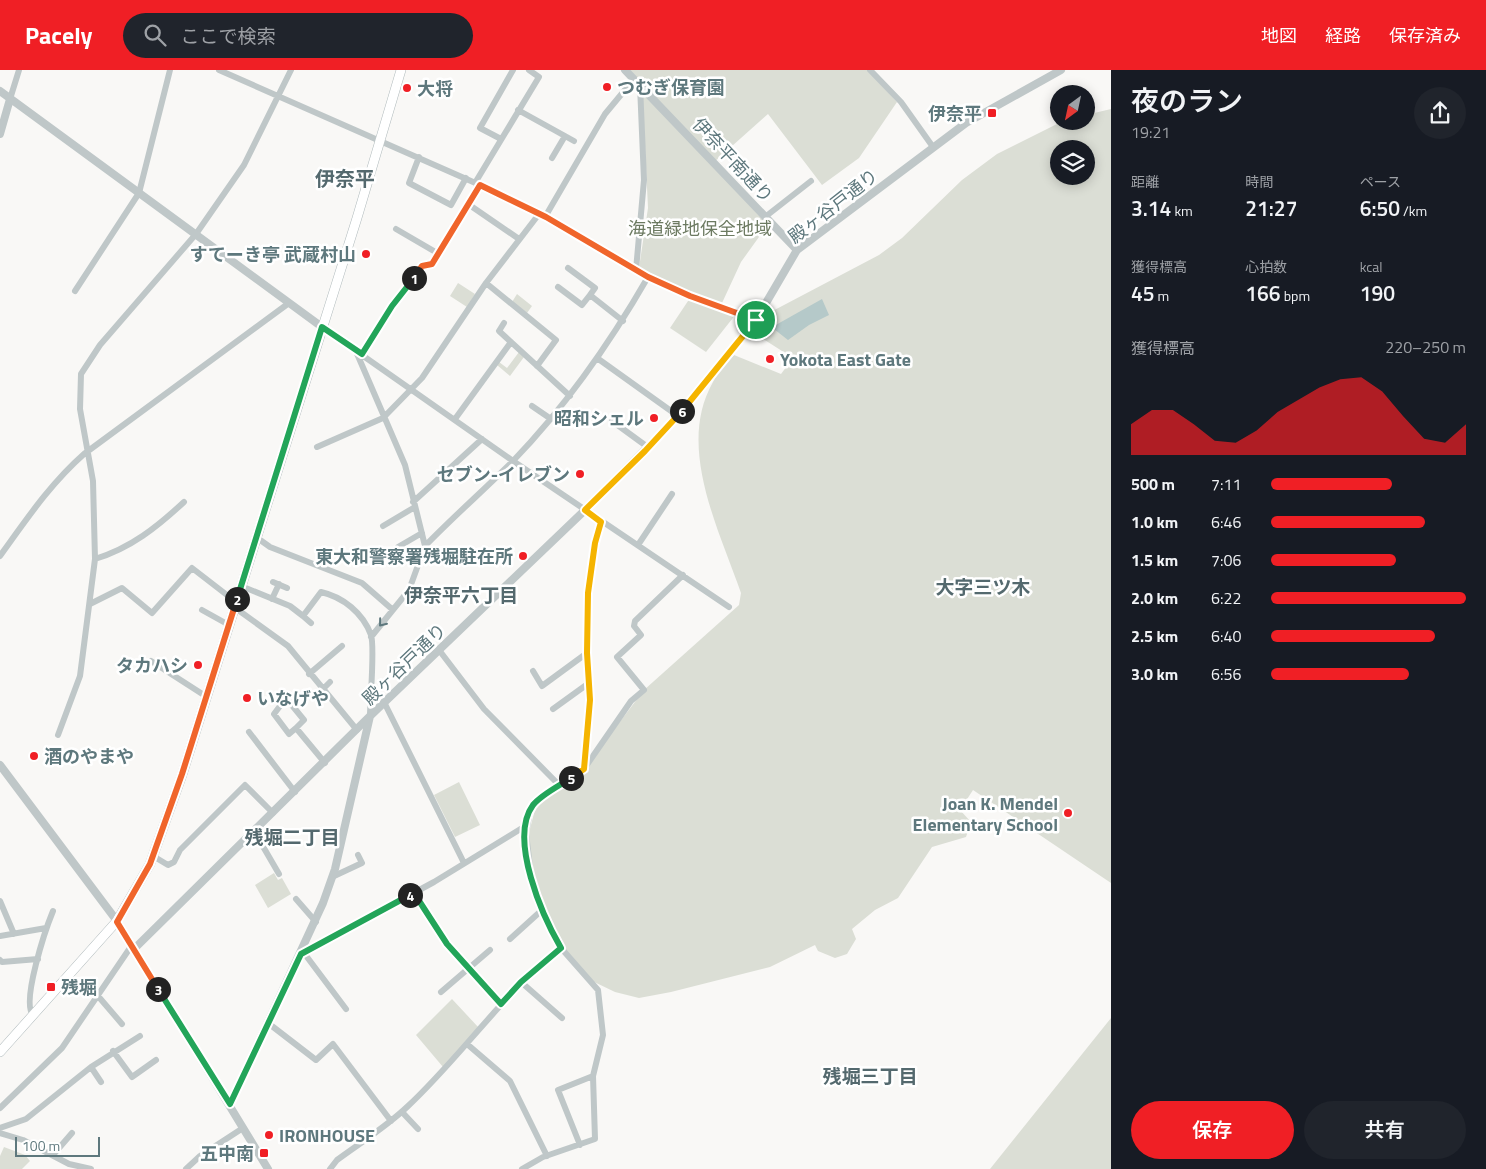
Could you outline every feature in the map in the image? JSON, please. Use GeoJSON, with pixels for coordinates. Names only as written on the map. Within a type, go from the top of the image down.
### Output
{"type":"FeatureCollection","features":[{"type":"Feature","properties":{"kind":"main road"},"geometry":{"type":"LineString","coordinates":[[0,1052],[117,922],[141,883],[153,856],[207,697],[240,586],[381,140],[401,70]]}},
{"type":"Feature","properties":{"kind":"street"},"geometry":{"type":"LineString","coordinates":[[0,134],[19,70]]}},
{"type":"Feature","properties":{"kind":"street"},"geometry":{"type":"LineString","coordinates":[[75,291],[140,193],[170,70]]}},
{"type":"Feature","properties":{"kind":"street"},"geometry":{"type":"LineString","coordinates":[[219,70],[466,178],[542,216],[648,277],[690,296],[756,320]]}},
{"type":"Feature","properties":{"kind":"street"},"geometry":{"type":"LineString","coordinates":[[58,735],[80,676],[95,559],[93,481],[80,409],[81,374],[100,345],[196,234],[244,165],[291,70]]}},
{"type":"Feature","properties":{"kind":"street"},"geometry":{"type":"LineString","coordinates":[[501,139],[480,128],[513,70]]}},
{"type":"Feature","properties":{"kind":"street"},"geometry":{"type":"LineString","coordinates":[[362,354],[392,306],[422,266],[432,264],[439,254],[468,204],[501,139],[538,76],[529,70]]}},
{"type":"Feature","properties":{"kind":"street","name":"伊奈平南通り"},"geometry":{"type":"LineString","coordinates":[[626,70],[797,250]]}},
{"type":"Feature","properties":{"kind":"street"},"geometry":{"type":"LineString","coordinates":[[870,70],[901,102],[934,147]]}},
{"type":"Feature","properties":{"kind":"street","name":"殿ヶ谷戸通り"},"geometry":{"type":"LineString","coordinates":[[230,1104],[316,922],[332,877],[370,716],[649,448],[678,416],[756,320],[797,250],[966,123],[1061,70]]}},
{"type":"Feature","properties":{"kind":"street"},"geometry":{"type":"LineString","coordinates":[[317,447],[383,418],[422,378],[486,283],[519,239],[542,216],[605,114],[634,79]]}},
{"type":"Feature","properties":{"kind":"street"},"geometry":{"type":"LineString","coordinates":[[636,270],[644,180],[640,85]]}},
{"type":"Feature","properties":{"kind":"street"},"geometry":{"type":"LineString","coordinates":[[0,92],[322,327],[601,522],[729,607]]}},
{"type":"Feature","properties":{"kind":"street"},"geometry":{"type":"LineString","coordinates":[[518,110],[574,141]]}},
{"type":"Feature","properties":{"kind":"street"},"geometry":{"type":"LineString","coordinates":[[552,158],[565,136]]}},
{"type":"Feature","properties":{"kind":"street"},"geometry":{"type":"LineString","coordinates":[[419,157],[410,183],[451,205],[466,178]]}},
{"type":"Feature","properties":{"kind":"street"},"geometry":{"type":"LineString","coordinates":[[765,217],[810,181]]}},
{"type":"Feature","properties":{"kind":"street"},"geometry":{"type":"LineString","coordinates":[[468,204],[519,239]]}},
{"type":"Feature","properties":{"kind":"street"},"geometry":{"type":"LineString","coordinates":[[396,229],[439,254]]}},
{"type":"Feature","properties":{"kind":"street"},"geometry":{"type":"LineString","coordinates":[[558,286],[582,305],[595,288],[568,268]]}},
{"type":"Feature","properties":{"kind":"street"},"geometry":{"type":"LineString","coordinates":[[372,637],[409,590],[425,546],[513,461],[551,419],[570,396],[623,321],[648,277]]}},
{"type":"Feature","properties":{"kind":"street"},"geometry":{"type":"LineString","coordinates":[[486,283],[556,340],[537,366]]}},
{"type":"Feature","properties":{"kind":"street"},"geometry":{"type":"LineString","coordinates":[[590,295],[623,321]]}},
{"type":"Feature","properties":{"kind":"street"},"geometry":{"type":"LineString","coordinates":[[0,556],[45,494],[67,468],[289,303]]}},
{"type":"Feature","properties":{"kind":"street"},"geometry":{"type":"LineString","coordinates":[[504,323],[498,331],[570,396]]}},
{"type":"Feature","properties":{"kind":"street"},"geometry":{"type":"LineString","coordinates":[[455,419],[511,342]]}},
{"type":"Feature","properties":{"kind":"street"},"geometry":{"type":"LineString","coordinates":[[354,348],[405,466],[425,546]]}},
{"type":"Feature","properties":{"kind":"street"},"geometry":{"type":"LineString","coordinates":[[597,358],[678,416]]}},
{"type":"Feature","properties":{"kind":"street"},"geometry":{"type":"LineString","coordinates":[[532,406],[551,419]]}},
{"type":"Feature","properties":{"kind":"street"},"geometry":{"type":"LineString","coordinates":[[612,421],[649,448]]}},
{"type":"Feature","properties":{"kind":"street"},"geometry":{"type":"LineString","coordinates":[[383,526],[414,504],[482,439]]}},
{"type":"Feature","properties":{"kind":"street"},"geometry":{"type":"LineString","coordinates":[[638,545],[672,494]]}},
{"type":"Feature","properties":{"kind":"street"},"geometry":{"type":"LineString","coordinates":[[95,559],[119,552],[157,527],[184,502]]}},
{"type":"Feature","properties":{"kind":"street"},"geometry":{"type":"LineString","coordinates":[[584,769],[590,700],[587,653],[588,593],[595,543],[601,522]]}},
{"type":"Feature","properties":{"kind":"street"},"geometry":{"type":"LineString","coordinates":[[398,547],[422,533]]}},
{"type":"Feature","properties":{"kind":"street"},"geometry":{"type":"LineString","coordinates":[[256,537],[270,547],[362,583],[393,610]]}},
{"type":"Feature","properties":{"kind":"street"},"geometry":{"type":"LineString","coordinates":[[90,604],[116,589],[122,588],[152,613],[192,568],[235,605],[288,646],[322,690],[357,730]]}},
{"type":"Feature","properties":{"kind":"street"},"geometry":{"type":"LineString","coordinates":[[522,1169],[546,1156],[595,1140],[592,1076],[603,1035],[598,990],[561,948],[542,910],[529,873],[527,825],[534,804],[584,769],[631,701],[644,690],[617,656],[641,635],[634,626],[635,621],[682,575]]}},
{"type":"Feature","properties":{"kind":"street"},"geometry":{"type":"LineString","coordinates":[[272,599],[276,583],[287,588]]}},
{"type":"Feature","properties":{"kind":"street"},"geometry":{"type":"LineString","coordinates":[[240,586],[290,606],[311,623]]}},
{"type":"Feature","properties":{"kind":"street"},"geometry":{"type":"LineString","coordinates":[[0,1108],[62,1048],[133,947],[325,763],[370,716],[372,637],[356,612],[338,596],[320,592],[303,616]]}},
{"type":"Feature","properties":{"kind":"street"},"geometry":{"type":"LineString","coordinates":[[202,610],[229,626]]}},
{"type":"Feature","properties":{"kind":"street"},"geometry":{"type":"LineString","coordinates":[[309,674],[342,646]]}},
{"type":"Feature","properties":{"kind":"street"},"geometry":{"type":"LineString","coordinates":[[439,650],[484,709],[560,786]]}},
{"type":"Feature","properties":{"kind":"street"},"geometry":{"type":"LineString","coordinates":[[533,671],[542,686],[587,653]]}},
{"type":"Feature","properties":{"kind":"street"},"geometry":{"type":"LineString","coordinates":[[151,660],[207,697]]}},
{"type":"Feature","properties":{"kind":"street"},"geometry":{"type":"LineString","coordinates":[[322,690],[330,682]]}},
{"type":"Feature","properties":{"kind":"street"},"geometry":{"type":"LineString","coordinates":[[553,709],[588,683]]}},
{"type":"Feature","properties":{"kind":"street"},"geometry":{"type":"LineString","coordinates":[[286,698],[304,720],[296,728],[289,734],[274,714],[286,698]]}},
{"type":"Feature","properties":{"kind":"street"},"geometry":{"type":"LineString","coordinates":[[384,702],[464,863]]}},
{"type":"Feature","properties":{"kind":"street"},"geometry":{"type":"LineString","coordinates":[[296,728],[325,763]]}},
{"type":"Feature","properties":{"kind":"street"},"geometry":{"type":"LineString","coordinates":[[249,732],[295,792]]}},
{"type":"Feature","properties":{"kind":"street"},"geometry":{"type":"LineString","coordinates":[[0,765],[117,922],[268,1169]]}},
{"type":"Feature","properties":{"kind":"street"},"geometry":{"type":"LineString","coordinates":[[153,856],[168,864],[174,862],[180,850],[245,785],[273,813]]}},
{"type":"Feature","properties":{"kind":"street"},"geometry":{"type":"LineString","coordinates":[[346,1009],[302,954],[414,893],[527,825]]}},
{"type":"Feature","properties":{"kind":"street"},"geometry":{"type":"LineString","coordinates":[[254,831],[279,874]]}},
{"type":"Feature","properties":{"kind":"street"},"geometry":{"type":"LineString","coordinates":[[332,877],[362,862],[358,855]]}},
{"type":"Feature","properties":{"kind":"street"},"geometry":{"type":"LineString","coordinates":[[414,893],[447,944],[501,1004]]}},
{"type":"Feature","properties":{"kind":"street"},"geometry":{"type":"LineString","coordinates":[[296,899],[316,922]]}},
{"type":"Feature","properties":{"kind":"street"},"geometry":{"type":"LineString","coordinates":[[0,900],[14,934]]}},
{"type":"Feature","properties":{"kind":"street"},"geometry":{"type":"LineString","coordinates":[[510,939],[542,910]]}},
{"type":"Feature","properties":{"kind":"street"},"geometry":{"type":"LineString","coordinates":[[33,1015],[30,1010],[30,999],[46,928],[53,911]]}},
{"type":"Feature","properties":{"kind":"street"},"geometry":{"type":"LineString","coordinates":[[0,936],[46,928]]}},
{"type":"Feature","properties":{"kind":"street"},"geometry":{"type":"LineString","coordinates":[[330,1169],[338,1160],[402,1112],[467,1044],[521,982],[561,948]]}},
{"type":"Feature","properties":{"kind":"street"},"geometry":{"type":"LineString","coordinates":[[441,992],[490,950]]}},
{"type":"Feature","properties":{"kind":"street"},"geometry":{"type":"LineString","coordinates":[[0,960],[2,962],[38,959]]}},
{"type":"Feature","properties":{"kind":"street"},"geometry":{"type":"LineString","coordinates":[[521,982],[562,1018]]}},
{"type":"Feature","properties":{"kind":"street"},"geometry":{"type":"LineString","coordinates":[[98,996],[122,1024]]}},
{"type":"Feature","properties":{"kind":"street"},"geometry":{"type":"LineString","coordinates":[[268,1023],[316,1060],[333,1044],[391,1121]]}},
{"type":"Feature","properties":{"kind":"street"},"geometry":{"type":"LineString","coordinates":[[0,1128],[31,1116],[90,1067],[140,1036]]}},
{"type":"Feature","properties":{"kind":"street"},"geometry":{"type":"LineString","coordinates":[[467,1044],[510,1081],[546,1156]]}},
{"type":"Feature","properties":{"kind":"street"},"geometry":{"type":"LineString","coordinates":[[113,1051],[132,1077],[156,1060]]}},
{"type":"Feature","properties":{"kind":"street"},"geometry":{"type":"LineString","coordinates":[[90,1067],[101,1082]]}},
{"type":"Feature","properties":{"kind":"street"},"geometry":{"type":"LineString","coordinates":[[580,1145],[558,1090],[592,1076]]}},
{"type":"Feature","properties":{"kind":"street"},"geometry":{"type":"LineString","coordinates":[[402,1112],[418,1129]]}},
{"type":"Feature","properties":{"kind":"street"},"geometry":{"type":"LineString","coordinates":[[186,1169],[200,1156],[243,1128]]}},
{"type":"Feature","properties":{"kind":"street"},"geometry":{"type":"LineString","coordinates":[[0,1133],[23,1140],[69,1164],[91,1169]]}},
{"type":"Feature","properties":{"kind":"street"},"geometry":{"type":"LineString","coordinates":[[53,1155],[72,1133]]}},
{"type":"Feature","properties":{"kind":"green space","name":"海道緑地保全地域"},"geometry":{"type":"Polygon","coordinates":[[[628,70],[868,70],[897,102],[859,158],[822,185],[768,114],[713,163],[769,223],[741,262],[722,303],[693,293],[639,268],[648,208],[642,84],[628,70]]]}},
{"type":"Feature","properties":{"kind":"green space"},"geometry":{"type":"Polygon","coordinates":[[[1111,109],[1111,883],[973,790],[960,810],[971,822],[966,837],[932,847],[898,898],[875,910],[852,929],[856,939],[847,954],[835,958],[818,951],[815,945],[770,967],[671,992],[639,998],[615,992],[588,979],[575,965],[544,917],[526,844],[537,802],[584,769],[644,690],[739,605],[741,593],[713,515],[705,488],[700,460],[699,433],[703,407],[713,382],[734,355],[781,374],[793,358],[752,332],[765,315],[879,255],[902,238],[962,180],[997,154],[1050,128],[1050,130],[1095,130],[1095,113],[1111,109]]]}},
{"type":"Feature","properties":{"kind":"green space"},"geometry":{"type":"Polygon","coordinates":[[[458,283],[475,294],[467,307],[450,296],[458,283]]]}},
{"type":"Feature","properties":{"kind":"green space"},"geometry":{"type":"Polygon","coordinates":[[[517,294],[532,306],[527,313],[512,302],[517,294]]]}},
{"type":"Feature","properties":{"kind":"green space"},"geometry":{"type":"Polygon","coordinates":[[[690,298],[736,314],[706,352],[670,328],[690,298]]]}},
{"type":"Feature","properties":{"kind":"green space"},"geometry":{"type":"Polygon","coordinates":[[[519,352],[524,357],[510,376],[497,365],[499,362],[507,368],[519,352]]]}},
{"type":"Feature","properties":{"kind":"green space"},"geometry":{"type":"Polygon","coordinates":[[[459,782],[480,825],[455,837],[434,795],[459,782]]]}},
{"type":"Feature","properties":{"kind":"green space"},"geometry":{"type":"Polygon","coordinates":[[[274,873],[278,880],[282,878],[291,894],[268,908],[255,885],[274,873]]]}},
{"type":"Feature","properties":{"kind":"green space"},"geometry":{"type":"Polygon","coordinates":[[[452,999],[479,1028],[443,1067],[416,1035],[452,999]]]}},
{"type":"Feature","properties":{"kind":"green space"},"geometry":{"type":"Polygon","coordinates":[[[1111,1018],[1111,1169],[990,1169],[1111,1018]]]}},
{"type":"Feature","properties":{"kind":"green space"},"geometry":{"type":"Polygon","coordinates":[[[4,1147],[25,1155],[30,1161],[22,1169],[0,1169],[0,1156],[4,1147]]]}},
{"type":"Feature","properties":{"kind":"shaded area"},"geometry":{"type":"Polygon","coordinates":[[[822,299],[829,315],[809,325],[788,340],[774,329],[774,326],[822,299]]]}},
{"type":"Feature","properties":{"kind":"place","name":"つむぎ保育園"},"geometry":{"type":"Point","coordinates":[607,87]}},
{"type":"Feature","properties":{"kind":"place","name":"大将"},"geometry":{"type":"Point","coordinates":[407,88]}},
{"type":"Feature","properties":{"kind":"place","name":"伊奈平"},"geometry":{"type":"Point","coordinates":[992,113]}},
{"type":"Feature","properties":{"kind":"place","name":"すてーき亭 武蔵村山"},"geometry":{"type":"Point","coordinates":[366,254]}},
{"type":"Feature","properties":{"kind":"place","name":"Yokota East Gate"},"geometry":{"type":"Point","coordinates":[770,359]}},
{"type":"Feature","properties":{"kind":"place","name":"昭和シェル"},"geometry":{"type":"Point","coordinates":[654,418]}},
{"type":"Feature","properties":{"kind":"place","name":"セブン-イレブン"},"geometry":{"type":"Point","coordinates":[580,474]}},
{"type":"Feature","properties":{"kind":"place","name":"東大和警察署残堀駐在所"},"geometry":{"type":"Point","coordinates":[523,556]}},
{"type":"Feature","properties":{"kind":"place","name":"タカハシ"},"geometry":{"type":"Point","coordinates":[198,665]}},
{"type":"Feature","properties":{"kind":"place","name":"いなげや"},"geometry":{"type":"Point","coordinates":[247,698]}},
{"type":"Feature","properties":{"kind":"place","name":"酒のやまや"},"geometry":{"type":"Point","coordinates":[34,756]}},
{"type":"Feature","properties":{"kind":"place","name":"Joan K. Mendel Elementary School"},"geometry":{"type":"Point","coordinates":[1068,813]}},
{"type":"Feature","properties":{"kind":"place","name":"残堀"},"geometry":{"type":"Point","coordinates":[51,987]}},
{"type":"Feature","properties":{"kind":"place","name":"IRONHOUSE"},"geometry":{"type":"Point","coordinates":[269,1135]}},
{"type":"Feature","properties":{"kind":"place","name":"五中南"},"geometry":{"type":"Point","coordinates":[264,1153]}},
{"type":"Feature","properties":{"kind":"district","name":"伊奈平"},"geometry":{"type":"Point","coordinates":[345,178]}},
{"type":"Feature","properties":{"kind":"district","name":"大字三ツ木"},"geometry":{"type":"Point","coordinates":[983,586]}},
{"type":"Feature","properties":{"kind":"district","name":"伊奈平六丁目"},"geometry":{"type":"Point","coordinates":[461,594]}},
{"type":"Feature","properties":{"kind":"district","name":"残堀二丁目"},"geometry":{"type":"Point","coordinates":[292,836]}},
{"type":"Feature","properties":{"kind":"district","name":"残堀三丁目"},"geometry":{"type":"Point","coordinates":[870,1075]}},
{"type":"Feature","properties":{"kind":"route"},"geometry":{"type":"LineString","coordinates":[[480,185],[546,217],[648,277],[690,296],[756,320],[678,416],[585,510],[601,522],[595,543],[588,593],[587,653],[590,700],[586,724],[584,769],[534,804],[528,819],[526,833],[529,873],[532,884],[548,925],[561,948],[521,982],[501,1004],[447,944],[414,893],[301,954],[230,1104],[117,922],[141,883],[160,839],[229,626],[322,327],[362,354],[392,306],[422,266],[432,264],[439,254],[480,185]]}}]}
